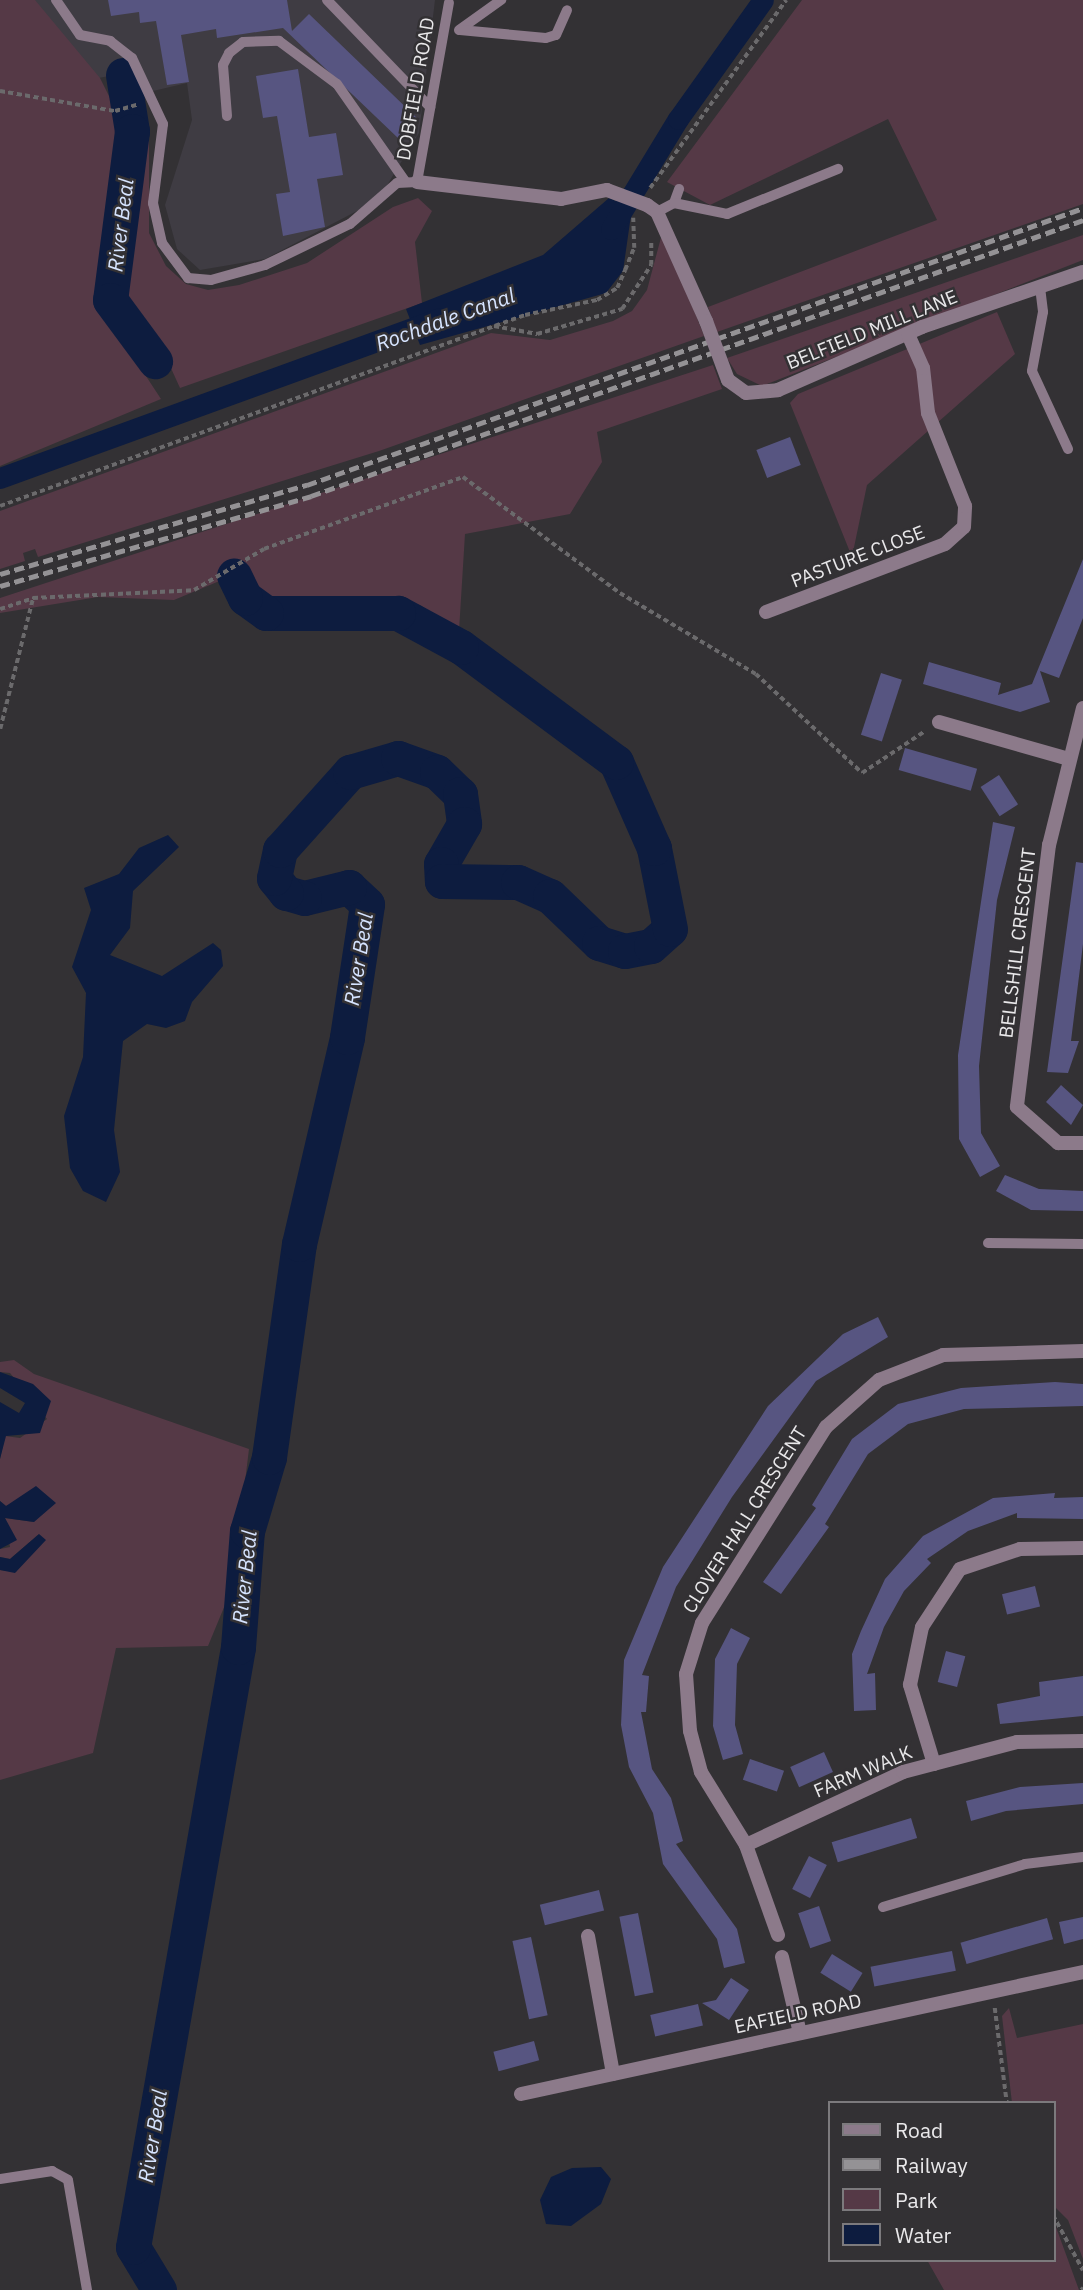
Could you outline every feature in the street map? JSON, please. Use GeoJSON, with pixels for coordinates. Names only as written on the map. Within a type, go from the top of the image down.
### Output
{"type":"FeatureCollection","features":[{"type":"Feature","properties":{"kind":"street"},"geometry":{"type":"LineString","coordinates":[[411,182],[561,199],[607,190],[648,208]]}},
{"type":"Feature","properties":{"kind":"street","name":"BELFIELD MILL LANE"},"geometry":{"type":"LineString","coordinates":[[648,208],[706,321],[728,380],[746,393],[778,390],[908,334],[1083,272]]}},
{"type":"Feature","properties":{"kind":"street","name":"PASTURE CLOSE"},"geometry":{"type":"LineString","coordinates":[[766,612],[945,544],[964,527],[965,506],[928,413],[923,368],[908,334]]}},
{"type":"Feature","properties":{"kind":"street","name":"BELLSHILL CRESCENT"},"geometry":{"type":"LineString","coordinates":[[1082,713],[1049,845],[1017,1107],[1058,1143],[1083,1143]]}},
{"type":"Feature","properties":{"kind":"street"},"geometry":{"type":"LineString","coordinates":[[939,722],[1069,759]]}},
{"type":"Feature","properties":{"kind":"street","name":"CLOVER HALL CRESCENT"},"geometry":{"type":"LineString","coordinates":[[778,1935],[746,1845],[701,1772],[686,1674],[702,1623],[826,1427],[878,1380],[911,1364],[996,1350],[1083,1350]]}},
{"type":"Feature","properties":{"kind":"street"},"geometry":{"type":"LineString","coordinates":[[934,1764],[910,1685],[922,1627],[960,1569],[1020,1549],[1083,1548]]}},
{"type":"Feature","properties":{"kind":"street","name":"FARM WALK"},"geometry":{"type":"LineString","coordinates":[[746,1845],[934,1764],[1017,1742],[1083,1741]]}},
{"type":"Feature","properties":{"kind":"street"},"geometry":{"type":"LineString","coordinates":[[588,1936],[613,2074]]}},
{"type":"Feature","properties":{"kind":"street"},"geometry":{"type":"LineString","coordinates":[[782,1957],[800,2033]]}},
{"type":"Feature","properties":{"kind":"street","name":"EAFIELD ROAD"},"geometry":{"type":"LineString","coordinates":[[521,2094],[1083,1972]]}},
{"type":"Feature","properties":{"kind":"lane"},"geometry":{"type":"LineString","coordinates":[[56,0],[80,35],[110,41],[132,58],[150,91],[163,124],[155,221],[170,260],[188,278],[211,280],[264,265],[350,224],[411,182],[337,83],[279,41],[243,42],[229,53],[223,65],[228,116]]}},
{"type":"Feature","properties":{"kind":"lane"},"geometry":{"type":"LineString","coordinates":[[327,0],[430,107]]}},
{"type":"Feature","properties":{"kind":"lane"},"geometry":{"type":"LineString","coordinates":[[443,35],[460,30],[501,0]]}},
{"type":"Feature","properties":{"kind":"lane","name":"DOBFIELD ROAD"},"geometry":{"type":"LineString","coordinates":[[411,182],[430,107],[449,2]]}},
{"type":"Feature","properties":{"kind":"lane"},"geometry":{"type":"LineString","coordinates":[[460,30],[546,38],[556,35],[567,10]]}},
{"type":"Feature","properties":{"kind":"lane"},"geometry":{"type":"LineString","coordinates":[[648,208],[674,203],[726,214],[838,169]]}},
{"type":"Feature","properties":{"kind":"lane"},"geometry":{"type":"LineString","coordinates":[[674,203],[679,189]]}},
{"type":"Feature","properties":{"kind":"lane"},"geometry":{"type":"LineString","coordinates":[[1040,287],[1043,312],[1032,371],[1068,449]]}},
{"type":"Feature","properties":{"kind":"lane"},"geometry":{"type":"LineString","coordinates":[[988,1243],[1083,1244]]}},
{"type":"Feature","properties":{"kind":"lane"},"geometry":{"type":"LineString","coordinates":[[883,1907],[1025,1864],[1083,1857]]}},
{"type":"Feature","properties":{"kind":"lane"},"geometry":{"type":"LineString","coordinates":[[0,2179],[52,2171],[68,2180],[87,2290]]}},
{"type":"Feature","properties":{"kind":"path"},"geometry":{"type":"LineString","coordinates":[[0,506],[494,326],[597,300],[617,288],[658,182],[786,0]]}},
{"type":"Feature","properties":{"kind":"path"},"geometry":{"type":"LineString","coordinates":[[0,92],[115,111],[143,103]]}},
{"type":"Feature","properties":{"kind":"path"},"geometry":{"type":"LineString","coordinates":[[494,326],[537,334],[622,309],[651,265],[648,208]]}},
{"type":"Feature","properties":{"kind":"path"},"geometry":{"type":"LineString","coordinates":[[0,609],[33,598],[194,590],[264,549],[463,477],[620,593],[756,674],[862,773],[939,722]]}},
{"type":"Feature","properties":{"kind":"path"},"geometry":{"type":"LineString","coordinates":[[0,729],[33,598]]}},
{"type":"Feature","properties":{"kind":"path"},"geometry":{"type":"LineString","coordinates":[[992,1992],[1007,2101]]}},
{"type":"Feature","properties":{"kind":"path"},"geometry":{"type":"LineString","coordinates":[[1055,2219],[1083,2270]]}},
{"type":"Feature","properties":{"kind":"shaded area"},"geometry":{"type":"Polygon","coordinates":[[[29,0],[435,0],[419,133],[378,200],[265,259],[200,270],[177,249],[165,205],[192,120],[187,83],[136,95],[131,72],[55,86],[29,0]]]}},
{"type":"Feature","properties":{"kind":"green space"},"geometry":{"type":"Polygon","coordinates":[[[0,0],[35,0],[100,78],[121,120],[100,306],[161,399],[0,466],[0,0]]]}},
{"type":"Feature","properties":{"kind":"green space"},"geometry":{"type":"Polygon","coordinates":[[[802,0],[1083,0],[1083,204],[717,332],[708,307],[937,220],[888,119],[710,205],[667,182],[802,0]]]}},
{"type":"Feature","properties":{"kind":"green space"},"geometry":{"type":"Polygon","coordinates":[[[142,118],[149,124],[149,233],[166,266],[186,284],[208,290],[239,285],[307,263],[393,207],[418,198],[432,211],[415,242],[422,303],[180,388],[165,355],[120,295],[142,118]]]}},
{"type":"Feature","properties":{"kind":"green space"},"geometry":{"type":"Polygon","coordinates":[[[663,230],[704,336],[379,451],[38,557],[35,549],[23,553],[25,561],[0,569],[0,511],[491,333],[550,340],[613,321],[632,311],[647,290],[663,230]]]}},
{"type":"Feature","properties":{"kind":"green space"},"geometry":{"type":"Polygon","coordinates":[[[1083,235],[1083,260],[762,386],[737,374],[727,358],[1083,235]]]}},
{"type":"Feature","properties":{"kind":"green space"},"geometry":{"type":"Polygon","coordinates":[[[997,312],[1015,354],[867,485],[852,557],[790,403],[798,394],[997,312]]]}},
{"type":"Feature","properties":{"kind":"green space"},"geometry":{"type":"Polygon","coordinates":[[[713,365],[722,389],[597,432],[602,462],[570,514],[465,534],[459,631],[420,605],[385,598],[270,604],[257,600],[241,572],[174,600],[98,597],[0,613],[0,598],[713,365]]]}},
{"type":"Feature","properties":{"kind":"green space"},"geometry":{"type":"Polygon","coordinates":[[[14,1360],[34,1374],[249,1449],[232,1588],[208,1646],[116,1648],[93,1753],[0,1780],[0,1570],[16,1572],[39,1534],[10,1559],[0,1557],[0,1549],[10,1547],[5,1518],[34,1522],[19,1501],[6,1506],[0,1501],[0,1459],[5,1436],[20,1438],[47,1419],[10,1373],[0,1372],[0,1362],[14,1360]]]}},
{"type":"Feature","properties":{"kind":"green space"},"geometry":{"type":"Polygon","coordinates":[[[1009,2008],[1017,2038],[1083,2024],[1083,2259],[1068,2220],[1055,2207],[1055,2101],[1012,2101],[1002,2016],[1009,2008]]]}},
{"type":"Feature","properties":{"kind":"green space"},"geometry":{"type":"Polygon","coordinates":[[[1055,2224],[1079,2290],[944,2290],[928,2262],[1055,2262],[1055,2224]]]}},
{"type":"Feature","properties":{"kind":"water"},"geometry":{"type":"Polygon","coordinates":[[[609,198],[632,208],[623,271],[606,293],[420,345],[406,309],[543,255],[609,198]]]}},
{"type":"Feature","properties":{"kind":"water"},"geometry":{"type":"Polygon","coordinates":[[[168,835],[179,847],[133,891],[130,928],[110,955],[162,976],[213,943],[221,950],[223,966],[192,1002],[185,1021],[166,1028],[147,1024],[123,1041],[114,1130],[120,1172],[106,1202],[83,1191],[70,1168],[64,1116],[83,1057],[86,993],[72,967],[91,910],[84,888],[119,874],[139,848],[168,835]]]}},
{"type":"Feature","properties":{"kind":"water"},"geometry":{"type":"Polygon","coordinates":[[[0,1372],[33,1384],[51,1401],[40,1433],[6,1436],[0,1459],[0,1402],[19,1413],[25,1403],[0,1388],[0,1372]]]}},
{"type":"Feature","properties":{"kind":"water"},"geometry":{"type":"Polygon","coordinates":[[[36,1486],[56,1503],[34,1522],[5,1518],[17,1540],[0,1549],[0,1501],[6,1506],[36,1486]]]}},
{"type":"Feature","properties":{"kind":"water"},"geometry":{"type":"Polygon","coordinates":[[[39,1534],[46,1540],[15,1573],[0,1570],[0,1557],[10,1559],[39,1534]]]}},
{"type":"Feature","properties":{"kind":"water"},"geometry":{"type":"Polygon","coordinates":[[[601,2167],[611,2179],[601,2204],[571,2226],[546,2224],[540,2200],[551,2177],[572,2168],[601,2167]]]}},
{"type":"Feature","properties":{"kind":"building"},"geometry":{"type":"Polygon","coordinates":[[[108,0],[287,0],[292,31],[309,14],[418,119],[399,139],[283,28],[217,38],[216,29],[181,35],[189,82],[167,85],[156,21],[140,23],[139,12],[111,16],[108,0]]]}},
{"type":"Feature","properties":{"kind":"building"},"geometry":{"type":"Polygon","coordinates":[[[298,69],[309,137],[336,133],[343,175],[317,179],[325,227],[283,236],[276,194],[290,192],[277,116],[263,118],[256,76],[298,69]]]}},
{"type":"Feature","properties":{"kind":"building"},"geometry":{"type":"Polygon","coordinates":[[[790,437],[801,465],[767,478],[756,450],[790,437]]]}},
{"type":"Feature","properties":{"kind":"building"},"geometry":{"type":"Polygon","coordinates":[[[1083,559],[1083,618],[1059,678],[1040,671],[1050,702],[1020,712],[923,684],[929,662],[1001,683],[998,695],[1032,684],[1083,559]]]}},
{"type":"Feature","properties":{"kind":"building"},"geometry":{"type":"Polygon","coordinates":[[[881,673],[902,680],[882,742],[861,735],[881,673]]]}},
{"type":"Feature","properties":{"kind":"building"},"geometry":{"type":"Polygon","coordinates":[[[905,748],[977,769],[971,791],[899,770],[905,748]]]}},
{"type":"Feature","properties":{"kind":"building"},"geometry":{"type":"Polygon","coordinates":[[[999,775],[1018,804],[1000,816],[981,787],[999,775]]]}},
{"type":"Feature","properties":{"kind":"building"},"geometry":{"type":"Polygon","coordinates":[[[993,822],[1015,827],[997,900],[979,1066],[981,1133],[1000,1166],[980,1177],[959,1139],[958,1055],[993,822]]]}},
{"type":"Feature","properties":{"kind":"building"},"geometry":{"type":"Polygon","coordinates":[[[1076,862],[1083,863],[1083,944],[1071,1041],[1079,1041],[1068,1073],[1047,1072],[1076,862]]]}},
{"type":"Feature","properties":{"kind":"building"},"geometry":{"type":"Polygon","coordinates":[[[1061,1085],[1083,1105],[1071,1125],[1046,1102],[1061,1085]]]}},
{"type":"Feature","properties":{"kind":"building"},"geometry":{"type":"Polygon","coordinates":[[[1005,1175],[1039,1189],[1083,1191],[1083,1211],[1031,1210],[996,1191],[1005,1175]]]}},
{"type":"Feature","properties":{"kind":"building"},"geometry":{"type":"Polygon","coordinates":[[[878,1317],[888,1337],[816,1381],[732,1497],[676,1587],[642,1675],[649,1676],[646,1712],[641,1712],[652,1769],[671,1798],[683,1841],[676,1844],[737,1929],[745,1963],[724,1968],[717,1939],[663,1864],[653,1813],[629,1767],[621,1725],[624,1660],[663,1567],[768,1406],[843,1334],[878,1317]]]}},
{"type":"Feature","properties":{"kind":"building"},"geometry":{"type":"Polygon","coordinates":[[[1055,1382],[1083,1384],[1083,1406],[964,1409],[908,1424],[868,1454],[825,1524],[829,1527],[781,1594],[763,1582],[816,1508],[812,1505],[852,1439],[898,1404],[961,1388],[1055,1382]]]}},
{"type":"Feature","properties":{"kind":"building"},"geometry":{"type":"Polygon","coordinates":[[[1055,1493],[1054,1498],[1083,1497],[1083,1519],[1017,1518],[1017,1513],[968,1531],[927,1559],[931,1563],[904,1591],[884,1627],[867,1674],[875,1673],[876,1710],[854,1711],[852,1654],[861,1631],[885,1579],[923,1536],[993,1498],[1055,1493]]]}},
{"type":"Feature","properties":{"kind":"building"},"geometry":{"type":"Polygon","coordinates":[[[1035,1586],[1040,1606],[1007,1615],[1002,1594],[1035,1586]]]}},
{"type":"Feature","properties":{"kind":"building"},"geometry":{"type":"Polygon","coordinates":[[[731,1628],[750,1638],[737,1664],[735,1725],[743,1754],[723,1760],[713,1726],[715,1659],[731,1628]]]}},
{"type":"Feature","properties":{"kind":"building"},"geometry":{"type":"Polygon","coordinates":[[[946,1651],[965,1656],[957,1687],[938,1682],[946,1651]]]}},
{"type":"Feature","properties":{"kind":"building"},"geometry":{"type":"Polygon","coordinates":[[[1083,1676],[1083,1716],[1000,1724],[997,1704],[1040,1696],[1039,1682],[1083,1676]]]}},
{"type":"Feature","properties":{"kind":"building"},"geometry":{"type":"Polygon","coordinates":[[[824,1752],[833,1772],[799,1787],[790,1767],[824,1752]]]}},
{"type":"Feature","properties":{"kind":"building"},"geometry":{"type":"Polygon","coordinates":[[[750,1759],[784,1771],[777,1792],[743,1780],[750,1759]]]}},
{"type":"Feature","properties":{"kind":"building"},"geometry":{"type":"Polygon","coordinates":[[[1083,1783],[1083,1804],[1006,1811],[971,1821],[966,1801],[1020,1787],[1083,1783]]]}},
{"type":"Feature","properties":{"kind":"building"},"geometry":{"type":"Polygon","coordinates":[[[911,1818],[917,1838],[838,1862],[832,1842],[911,1818]]]}},
{"type":"Feature","properties":{"kind":"building"},"geometry":{"type":"Polygon","coordinates":[[[809,1856],[827,1865],[810,1898],[792,1889],[809,1856]]]}},
{"type":"Feature","properties":{"kind":"building"},"geometry":{"type":"Polygon","coordinates":[[[599,1890],[604,1910],[545,1925],[540,1905],[599,1890]]]}},
{"type":"Feature","properties":{"kind":"building"},"geometry":{"type":"Polygon","coordinates":[[[819,1906],[831,1941],[810,1948],[798,1913],[819,1906]]]}},
{"type":"Feature","properties":{"kind":"building"},"geometry":{"type":"Polygon","coordinates":[[[638,1913],[653,1993],[635,1996],[619,1917],[638,1913]]]}},
{"type":"Feature","properties":{"kind":"building"},"geometry":{"type":"Polygon","coordinates":[[[1083,1917],[1083,1939],[1064,1944],[1059,1922],[1083,1917]]]}},
{"type":"Feature","properties":{"kind":"building"},"geometry":{"type":"Polygon","coordinates":[[[1047,1918],[1053,1939],[967,1964],[960,1943],[1047,1918]]]}},
{"type":"Feature","properties":{"kind":"building"},"geometry":{"type":"Polygon","coordinates":[[[531,1937],[548,2015],[529,2019],[512,1941],[531,1937]]]}},
{"type":"Feature","properties":{"kind":"building"},"geometry":{"type":"Polygon","coordinates":[[[952,1951],[956,1971],[874,1986],[871,1967],[952,1951]]]}},
{"type":"Feature","properties":{"kind":"building"},"geometry":{"type":"Polygon","coordinates":[[[832,1954],[863,1973],[851,1992],[820,1973],[832,1954]]]}},
{"type":"Feature","properties":{"kind":"building"},"geometry":{"type":"Polygon","coordinates":[[[731,1978],[749,1990],[729,2020],[702,2003],[716,2000],[731,1978]]]}},
{"type":"Feature","properties":{"kind":"building"},"geometry":{"type":"Polygon","coordinates":[[[698,2004],[703,2025],[655,2036],[650,2015],[698,2004]]]}},
{"type":"Feature","properties":{"kind":"building"},"geometry":{"type":"Polygon","coordinates":[[[534,2041],[539,2060],[499,2071],[493,2052],[534,2041]]]}},
{"type":"Feature","properties":{"kind":"waterway","name":"Rochdale Canal"},"geometry":{"type":"LineString","coordinates":[[611,229],[678,119],[763,0]]}},
{"type":"Feature","properties":{"kind":"waterway","name":"River Beal"},"geometry":{"type":"LineString","coordinates":[[123,75],[132,131],[110,300],[155,361]]}},
{"type":"Feature","properties":{"kind":"waterway","name":"Rochdale Canal"},"geometry":{"type":"LineString","coordinates":[[0,478],[439,318]]}},
{"type":"Feature","properties":{"kind":"waterway","name":"River Beal"},"geometry":{"type":"LineString","coordinates":[[159,2290],[133,2247],[238,1647],[247,1531],[269,1457],[299,1244],[347,1037],[367,904],[349,887],[304,898],[286,893],[274,878],[280,850],[350,772],[398,758],[437,772],[460,794],[464,824],[441,864],[442,881],[518,882],[550,896],[599,943],[625,951],[651,946],[670,929],[654,848],[616,762],[461,647],[398,613],[266,613],[245,598],[234,575]]}},
{"type":"Feature","properties":{"kind":"railway"},"geometry":{"type":"LineString","coordinates":[[0,574],[307,485],[1083,208]]}},
{"type":"Feature","properties":{"kind":"railway"},"geometry":{"type":"LineString","coordinates":[[0,586],[311,496],[1083,220]]}}]}
